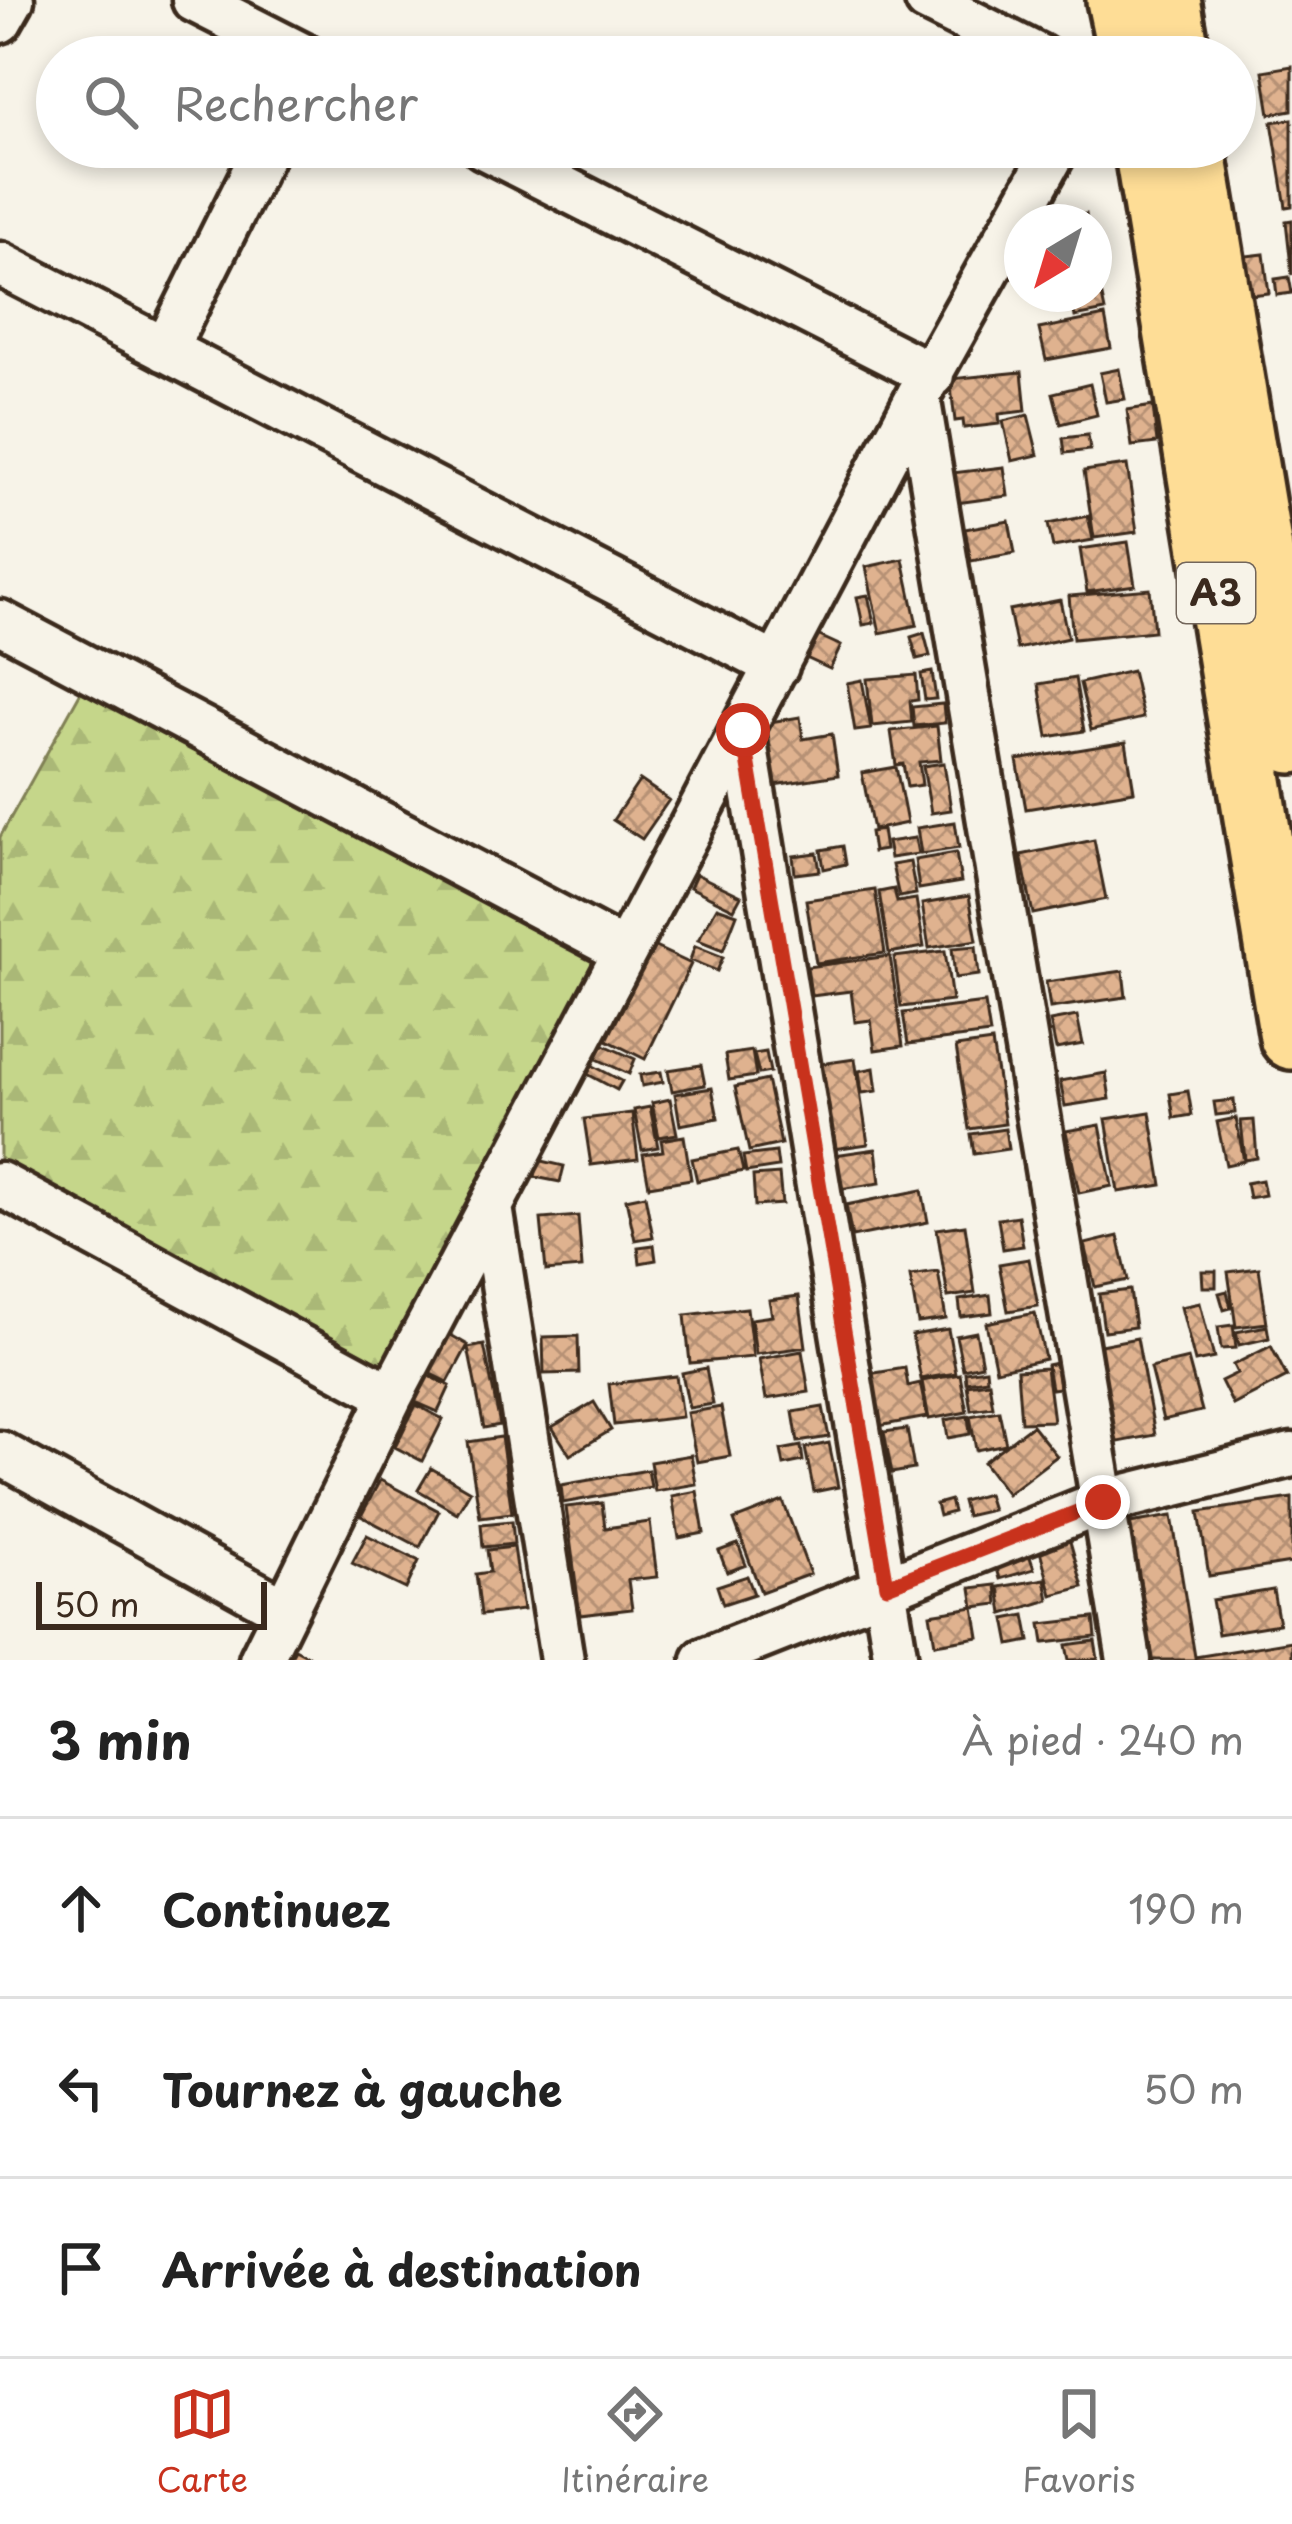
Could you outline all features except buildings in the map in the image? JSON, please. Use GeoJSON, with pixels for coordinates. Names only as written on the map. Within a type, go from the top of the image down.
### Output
{"type":"FeatureCollection","features":[{"type":"Feature","properties":{"kind":"highway"},"geometry":{"type":"LineString","coordinates":[[1119,0],[1127,36]]}},
{"type":"Feature","properties":{"kind":"highway"},"geometry":{"type":"LineString","coordinates":[[1168,0],[1174,36]]}},
{"type":"Feature","properties":{"kind":"highway","name":"A3"},"geometry":{"type":"LineString","coordinates":[[1150,168],[1277,724]]}},
{"type":"Feature","properties":{"kind":"highway","name":"A3"},"geometry":{"type":"LineString","coordinates":[[1196,168],[1277,724],[1292,1037]]}},
{"type":"Feature","properties":{"kind":"street"},"geometry":{"type":"LineString","coordinates":[[0,21],[12,0]]}},
{"type":"Feature","properties":{"kind":"street"},"geometry":{"type":"LineString","coordinates":[[194,0],[265,36]]}},
{"type":"Feature","properties":{"kind":"street"},"geometry":{"type":"LineString","coordinates":[[927,0],[998,36]]}},
{"type":"Feature","properties":{"kind":"street"},"geometry":{"type":"LineString","coordinates":[[165,350],[256,168]]}},
{"type":"Feature","properties":{"kind":"street"},"geometry":{"type":"LineString","coordinates":[[522,168],[925,385]]}},
{"type":"Feature","properties":{"kind":"street"},"geometry":{"type":"LineString","coordinates":[[261,1660],[391,1396],[925,385],[1045,168]]}},
{"type":"Feature","properties":{"kind":"street"},"geometry":{"type":"LineString","coordinates":[[0,264],[777,666]]}},
{"type":"Feature","properties":{"kind":"street"},"geometry":{"type":"LineString","coordinates":[[925,385],[1129,1660]]}},
{"type":"Feature","properties":{"kind":"street"},"geometry":{"type":"LineString","coordinates":[[0,622],[626,952]]}},
{"type":"Feature","properties":{"kind":"street"},"geometry":{"type":"LineString","coordinates":[[743,730],[896,1660]]}},
{"type":"Feature","properties":{"kind":"street"},"geometry":{"type":"LineString","coordinates":[[0,1184],[391,1396]]}},
{"type":"Feature","properties":{"kind":"street"},"geometry":{"type":"LineString","coordinates":[[491,1207],[562,1660]]}},
{"type":"Feature","properties":{"kind":"street"},"geometry":{"type":"LineString","coordinates":[[0,1453],[285,1610]]}},
{"type":"Feature","properties":{"kind":"street"},"geometry":{"type":"LineString","coordinates":[[704,1660],[1103,1502],[1292,1455]]}},
{"type":"Feature","properties":{"kind":"green space"},"geometry":{"type":"Polygon","coordinates":[[[83,688],[605,951],[386,1366],[0,1162],[0,837],[83,688]]]}},
{"type":"Feature","properties":{"kind":"route"},"geometry":{"type":"LineString","coordinates":[[743,730],[887,1586],[1103,1502]]}}]}
